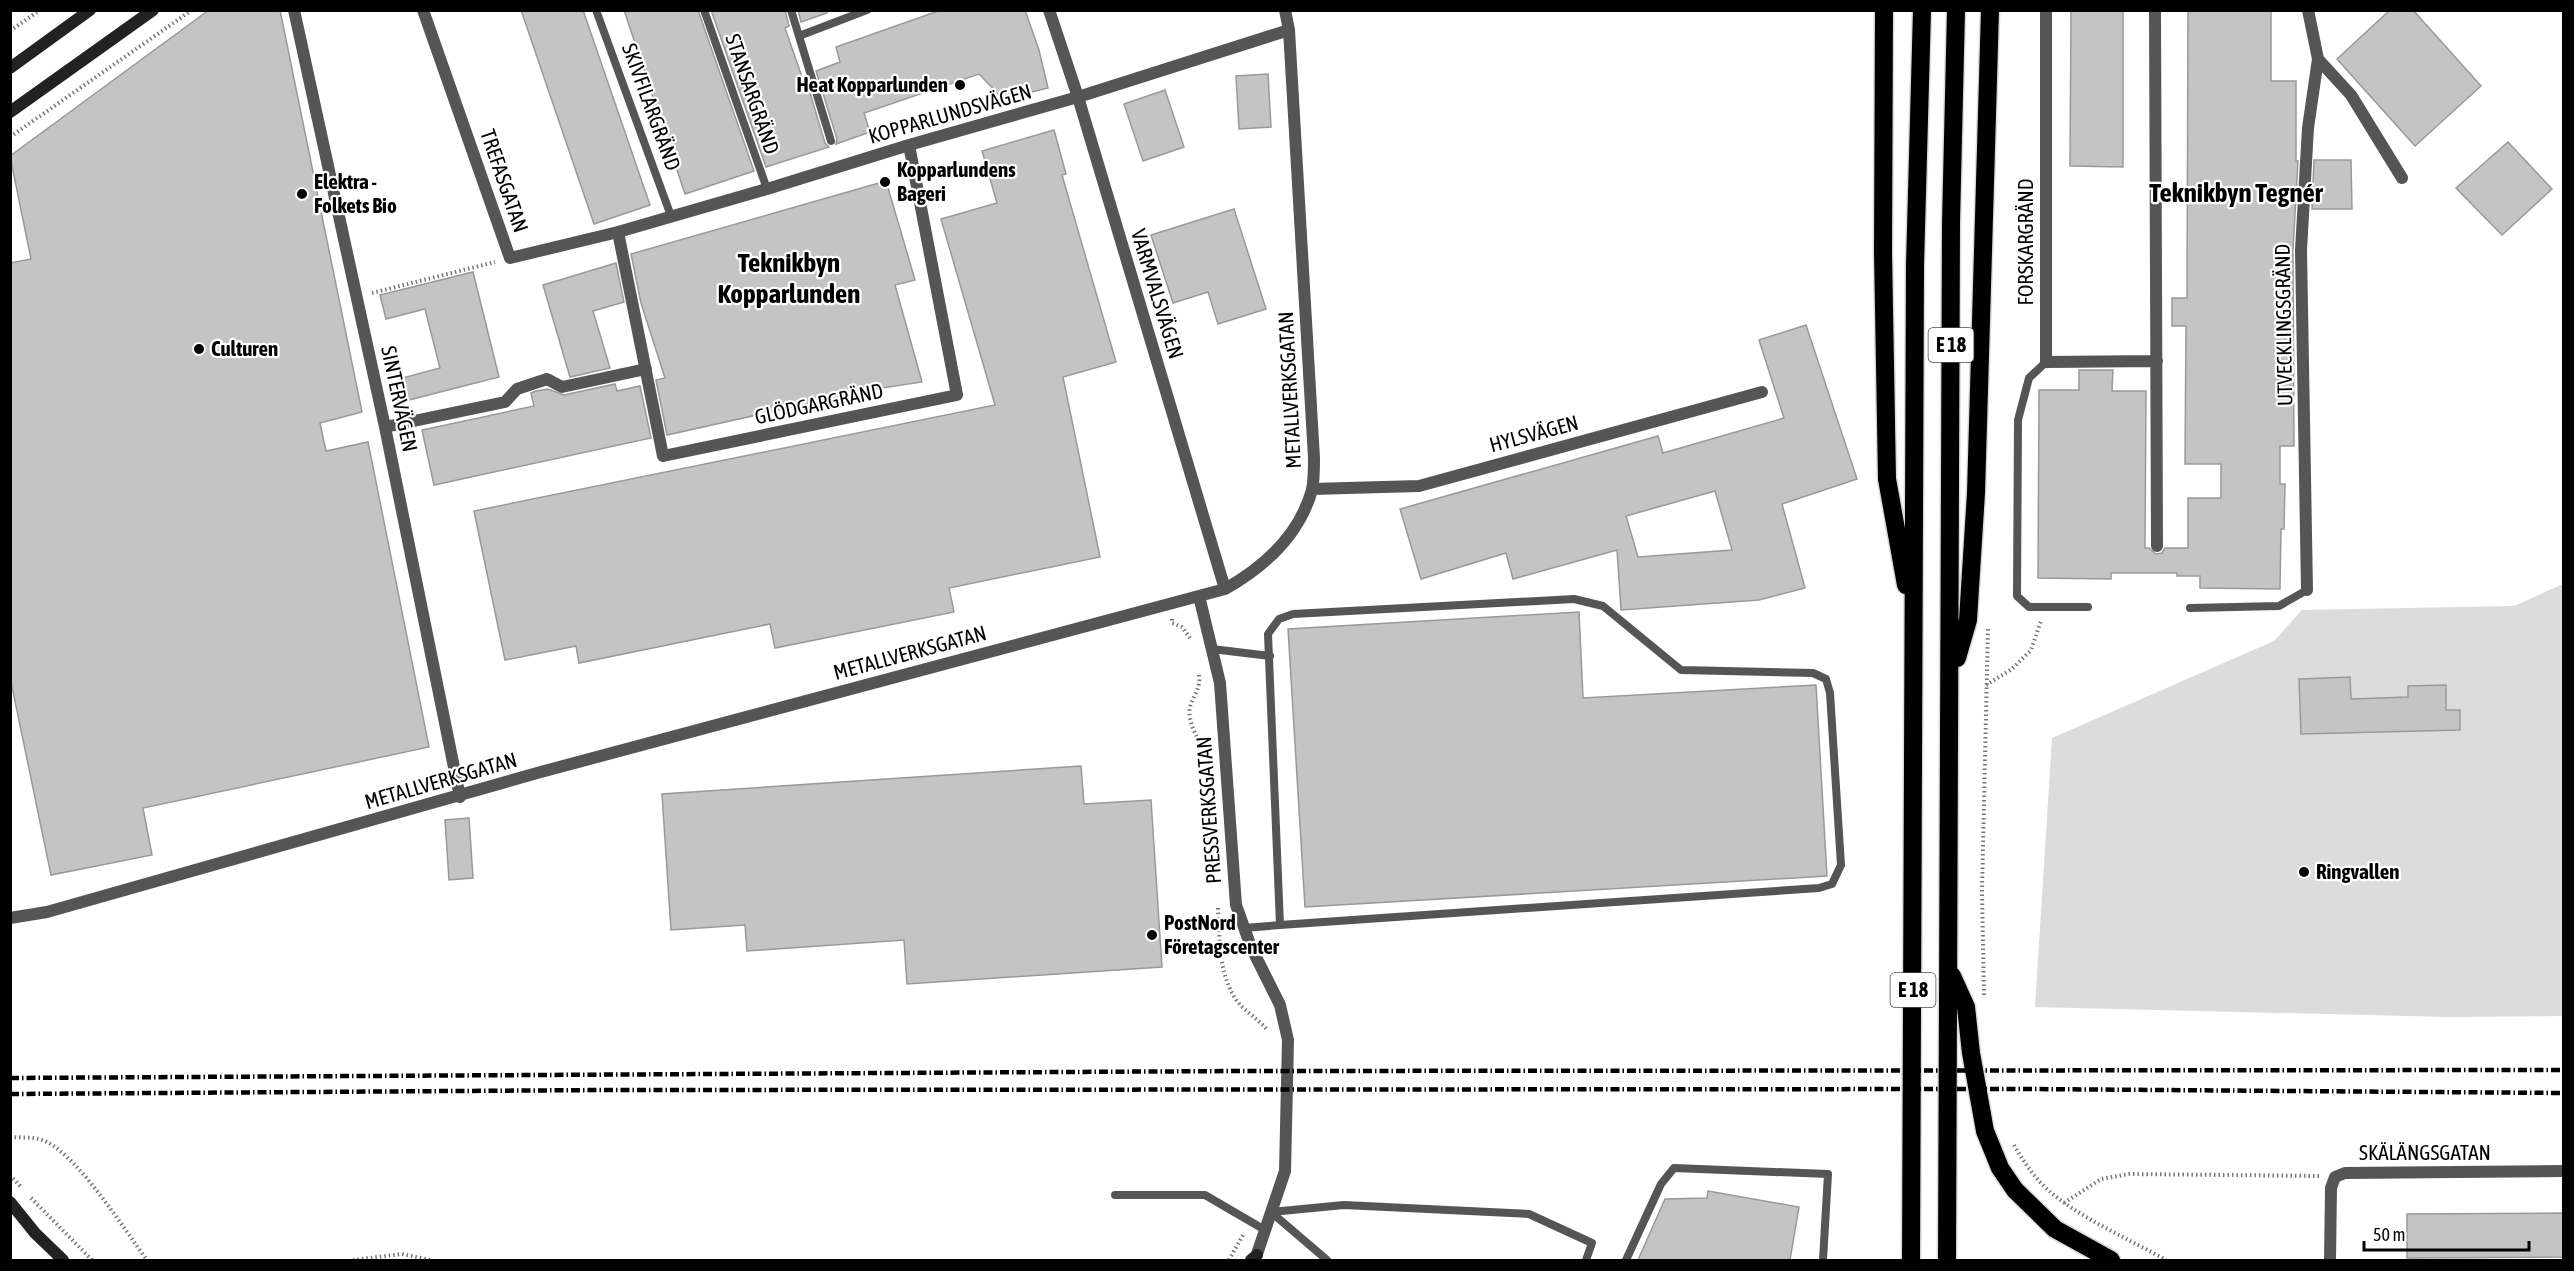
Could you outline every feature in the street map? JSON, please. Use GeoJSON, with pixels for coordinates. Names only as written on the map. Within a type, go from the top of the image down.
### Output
{"type":"FeatureCollection","features":[{"type":"Feature","properties":{"kind":"highway","name":"E 18"},"geometry":{"type":"LineString","coordinates":[[1884,10],[1883,252],[1887,479],[1905,579],[1914,652]]}},
{"type":"Feature","properties":{"kind":"highway","name":"E 18"},"geometry":{"type":"LineString","coordinates":[[1911,1260],[1915,289],[1922,10]]}},
{"type":"Feature","properties":{"kind":"highway","name":"E 18"},"geometry":{"type":"LineString","coordinates":[[1947,1260],[1950,969],[1951,223],[1956,10]]}},
{"type":"Feature","properties":{"kind":"highway","name":"E 18"},"geometry":{"type":"LineString","coordinates":[[1951,680],[1968,620],[1974,528],[1990,10]]}},
{"type":"Feature","properties":{"kind":"highway","name":"E 18"},"geometry":{"type":"LineString","coordinates":[[1950,969],[1966,1007],[1971,1053],[1985,1131],[2000,1168],[2015,1190],[2047,1222],[2110,1260]]}},
{"type":"Feature","properties":{"kind":"main road"},"geometry":{"type":"LineString","coordinates":[[10,68],[90,10]]}},
{"type":"Feature","properties":{"kind":"main road"},"geometry":{"type":"LineString","coordinates":[[10,112],[153,10]]}},
{"type":"Feature","properties":{"kind":"main road"},"geometry":{"type":"LineString","coordinates":[[10,1202],[35,1233],[63,1260]]}},
{"type":"Feature","properties":{"kind":"street","name":"SINTERVÄGEN"},"geometry":{"type":"LineString","coordinates":[[294,10],[385,427],[460,797]]}},
{"type":"Feature","properties":{"kind":"street","name":"TREFASGATAN"},"geometry":{"type":"LineString","coordinates":[[423,10],[510,258],[619,232]]}},
{"type":"Feature","properties":{"kind":"street","name":"VARMVALSVÄGEN"},"geometry":{"type":"LineString","coordinates":[[1049,10],[1078,97],[1225,589]]}},
{"type":"Feature","properties":{"kind":"street","name":"METALLVERKSGATAN"},"geometry":{"type":"LineString","coordinates":[[10,918],[47,912],[460,797],[537,773],[1225,589],[1250,575],[1275,555],[1301,519],[1312,489],[1314,458],[1289,30],[1285,10]]}},
{"type":"Feature","properties":{"kind":"street","name":"FORSKARGRÄND"},"geometry":{"type":"LineString","coordinates":[[2046,10],[2046,362]]}},
{"type":"Feature","properties":{"kind":"street"},"geometry":{"type":"LineString","coordinates":[[2155,10],[2157,546]]}},
{"type":"Feature","properties":{"kind":"street","name":"UTVECKLINGSGRÄND"},"geometry":{"type":"LineString","coordinates":[[2307,590],[2301,250],[2308,128],[2318,59],[2308,10]]}},
{"type":"Feature","properties":{"kind":"street","name":"KOPPARLUNDSVÄGEN"},"geometry":{"type":"LineString","coordinates":[[619,232],[1078,97],[1289,30]]}},
{"type":"Feature","properties":{"kind":"street"},"geometry":{"type":"LineString","coordinates":[[2318,59],[2351,95],[2402,178]]}},
{"type":"Feature","properties":{"kind":"street","name":"GLÖDGARGRÄND"},"geometry":{"type":"LineString","coordinates":[[619,232],[663,456],[957,395],[909,145]]}},
{"type":"Feature","properties":{"kind":"street"},"geometry":{"type":"LineString","coordinates":[[2046,362],[2157,361]]}},
{"type":"Feature","properties":{"kind":"street"},"geometry":{"type":"LineString","coordinates":[[385,427],[505,402],[518,389],[547,379],[562,387],[646,369]]}},
{"type":"Feature","properties":{"kind":"street","name":"HYLSVÄGEN"},"geometry":{"type":"LineString","coordinates":[[1312,489],[1419,486],[1762,392]]}},
{"type":"Feature","properties":{"kind":"street","name":"PRESSVERKSGATAN"},"geometry":{"type":"LineString","coordinates":[[1199,596],[1220,683],[1236,905],[1251,947],[1280,1005],[1288,1040],[1286,1171],[1257,1259]]}},
{"type":"Feature","properties":{"kind":"street","name":"SKÄLÄNGSGATAN"},"geometry":{"type":"LineString","coordinates":[[2330,1260],[2331,1188],[2335,1177],[2345,1173],[2564,1171]]}},
{"type":"Feature","properties":{"kind":"lane","name":"SKIVFILARGRÄND"},"geometry":{"type":"LineString","coordinates":[[596,10],[671,216]]}},
{"type":"Feature","properties":{"kind":"lane","name":"STANSARGRÄND"},"geometry":{"type":"LineString","coordinates":[[704,10],[767,189]]}},
{"type":"Feature","properties":{"kind":"lane"},"geometry":{"type":"LineString","coordinates":[[791,10],[831,141]]}},
{"type":"Feature","properties":{"kind":"lane"},"geometry":{"type":"LineString","coordinates":[[799,36],[867,10]]}},
{"type":"Feature","properties":{"kind":"lane"},"geometry":{"type":"LineString","coordinates":[[2046,362],[2029,378],[2018,420],[2017,596],[2029,607],[2088,607]]}},
{"type":"Feature","properties":{"kind":"lane"},"geometry":{"type":"LineString","coordinates":[[2190,608],[2279,606],[2307,590]]}},
{"type":"Feature","properties":{"kind":"lane"},"geometry":{"type":"LineString","coordinates":[[1244,928],[1819,888],[1832,884],[1840,865],[1830,693],[1826,679],[1813,673],[1682,670],[1603,606],[1574,599],[1293,614],[1279,619],[1268,634],[1280,925]]}},
{"type":"Feature","properties":{"kind":"lane"},"geometry":{"type":"LineString","coordinates":[[1212,649],[1270,656]]}},
{"type":"Feature","properties":{"kind":"lane"},"geometry":{"type":"LineString","coordinates":[[1626,1260],[1661,1184],[1674,1168],[1828,1174],[1823,1260]]}},
{"type":"Feature","properties":{"kind":"lane"},"geometry":{"type":"LineString","coordinates":[[1115,1195],[1205,1195],[1265,1230]]}},
{"type":"Feature","properties":{"kind":"lane"},"geometry":{"type":"LineString","coordinates":[[1271,1212],[1344,1205],[1529,1214],[1592,1243],[1586,1260]]}},
{"type":"Feature","properties":{"kind":"lane"},"geometry":{"type":"LineString","coordinates":[[1271,1212],[1327,1260]]}},
{"type":"Feature","properties":{"kind":"path"},"geometry":{"type":"LineString","coordinates":[[10,31],[40,10]]}},
{"type":"Feature","properties":{"kind":"path"},"geometry":{"type":"LineString","coordinates":[[10,137],[192,10]]}},
{"type":"Feature","properties":{"kind":"path"},"geometry":{"type":"LineString","coordinates":[[370,294],[510,258]]}},
{"type":"Feature","properties":{"kind":"path"},"geometry":{"type":"LineString","coordinates":[[1986,685],[2012,669],[2031,650],[2043,608]]}},
{"type":"Feature","properties":{"kind":"path"},"geometry":{"type":"LineString","coordinates":[[10,1137],[35,1138],[58,1149],[74,1164],[147,1260]]}},
{"type":"Feature","properties":{"kind":"path"},"geometry":{"type":"LineString","coordinates":[[2012,1142],[2027,1168],[2064,1203],[2166,1260]]}},
{"type":"Feature","properties":{"kind":"path"},"geometry":{"type":"LineString","coordinates":[[2064,1203],[2101,1179],[2129,1174],[2335,1177]]}},
{"type":"Feature","properties":{"kind":"path"},"geometry":{"type":"LineString","coordinates":[[10,1175],[64,1234],[92,1260]]}},
{"type":"Feature","properties":{"kind":"path"},"geometry":{"type":"LineString","coordinates":[[353,1260],[402,1254],[430,1260]]}},
{"type":"Feature","properties":{"kind":"shaded area","name":"Ringvallen"},"geometry":{"type":"Polygon","coordinates":[[[2563,584],[2563,1016],[2447,1017],[2035,1007],[2052,738],[2274,641],[2302,610],[2514,606],[2563,584]]]}},
{"type":"Feature","properties":{"kind":"building","name":"Culturen"},"geometry":{"type":"Polygon","coordinates":[[[209,10],[280,10],[362,412],[320,423],[326,451],[368,442],[429,747],[143,808],[152,855],[51,875],[10,677],[10,263],[31,259],[10,156],[209,10]]]}},
{"type":"Feature","properties":{"kind":"building"},"geometry":{"type":"Polygon","coordinates":[[[521,10],[583,10],[650,205],[594,224],[521,10]]]}},
{"type":"Feature","properties":{"kind":"building"},"geometry":{"type":"Polygon","coordinates":[[[624,10],[698,10],[754,171],[685,194],[624,10]]]}},
{"type":"Feature","properties":{"kind":"building"},"geometry":{"type":"Polygon","coordinates":[[[711,10],[785,10],[789,26],[785,28],[802,77],[805,76],[825,143],[829,147],[766,167],[711,10]]]}},
{"type":"Feature","properties":{"kind":"building"},"geometry":{"type":"Polygon","coordinates":[[[798,10],[826,10],[827,13],[801,22],[798,10]]]}},
{"type":"Feature","properties":{"kind":"building"},"geometry":{"type":"Polygon","coordinates":[[[941,10],[1025,10],[1039,50],[1048,88],[1003,99],[979,74],[864,113],[870,132],[836,144],[837,139],[816,71],[840,62],[836,47],[941,10]]]}},
{"type":"Feature","properties":{"kind":"building"},"geometry":{"type":"Polygon","coordinates":[[[2071,10],[2123,10],[2123,167],[2070,166],[2071,10]]]}},
{"type":"Feature","properties":{"kind":"building"},"geometry":{"type":"Polygon","coordinates":[[[2188,10],[2271,10],[2271,81],[2296,81],[2296,161],[2298,161],[2293,250],[2294,446],[2280,446],[2280,484],[2285,484],[2284,529],[2281,529],[2280,589],[2200,588],[2200,576],[2177,576],[2177,573],[2111,573],[2111,579],[2038,578],[2039,390],[2079,390],[2079,370],[2113,370],[2112,391],[2146,391],[2145,548],[2149,548],[2156,554],[2162,553],[2165,548],[2188,548],[2188,498],[2221,498],[2221,464],[2185,464],[2186,326],[2172,326],[2172,298],[2187,298],[2188,10]]]}},
{"type":"Feature","properties":{"kind":"building"},"geometry":{"type":"Polygon","coordinates":[[[2390,10],[2413,10],[2481,86],[2415,146],[2337,59],[2390,10]]]}},
{"type":"Feature","properties":{"kind":"building"},"geometry":{"type":"Polygon","coordinates":[[[1268,74],[1271,127],[1239,129],[1236,76],[1268,74]]]}},
{"type":"Feature","properties":{"kind":"building"},"geometry":{"type":"Polygon","coordinates":[[[1165,90],[1184,147],[1143,161],[1124,104],[1165,90]]]}},
{"type":"Feature","properties":{"kind":"building"},"geometry":{"type":"Polygon","coordinates":[[[1054,130],[1066,174],[1062,175],[1116,362],[1063,377],[1100,557],[949,588],[954,612],[775,648],[770,624],[579,663],[576,646],[505,660],[474,511],[995,405],[941,219],[997,203],[982,151],[1054,130]]]}},
{"type":"Feature","properties":{"kind":"building"},"geometry":{"type":"Polygon","coordinates":[[[2508,142],[2552,189],[2502,235],[2456,188],[2508,142]]]}},
{"type":"Feature","properties":{"kind":"building"},"geometry":{"type":"Polygon","coordinates":[[[2314,160],[2351,160],[2352,209],[2312,209],[2314,160]]]}},
{"type":"Feature","properties":{"kind":"building"},"geometry":{"type":"Polygon","coordinates":[[[886,181],[915,280],[895,285],[922,382],[869,390],[667,435],[656,380],[665,378],[641,303],[631,254],[886,181]]]}},
{"type":"Feature","properties":{"kind":"building"},"geometry":{"type":"Polygon","coordinates":[[[1234,209],[1266,309],[1218,324],[1208,292],[1173,303],[1151,235],[1234,209]]]}},
{"type":"Feature","properties":{"kind":"building"},"geometry":{"type":"Polygon","coordinates":[[[616,263],[624,302],[593,311],[610,368],[570,377],[543,285],[616,263]]]}},
{"type":"Feature","properties":{"kind":"building"},"geometry":{"type":"Polygon","coordinates":[[[473,272],[499,377],[405,401],[399,379],[440,368],[425,309],[386,319],[380,295],[473,272]]]}},
{"type":"Feature","properties":{"kind":"building"},"geometry":{"type":"Polygon","coordinates":[[[1806,325],[1857,479],[1782,504],[1805,588],[1759,600],[1621,610],[1617,550],[1513,579],[1506,553],[1421,579],[1400,509],[1658,436],[1663,453],[1784,418],[1759,340],[1806,325]],[[1715,491],[1626,516],[1638,557],[1732,550],[1715,491]]]}},
{"type":"Feature","properties":{"kind":"building"},"geometry":{"type":"Polygon","coordinates":[[[615,384],[617,391],[640,386],[651,438],[434,485],[422,430],[534,406],[531,393],[536,391],[548,389],[564,395],[615,384]]]}},
{"type":"Feature","properties":{"kind":"building"},"geometry":{"type":"Polygon","coordinates":[[[1579,612],[1583,698],[1816,685],[1827,876],[1305,907],[1288,629],[1579,612]]]}},
{"type":"Feature","properties":{"kind":"building"},"geometry":{"type":"Polygon","coordinates":[[[2350,677],[2351,699],[2408,697],[2408,686],[2446,685],[2446,710],[2460,710],[2460,730],[2301,734],[2299,679],[2350,677]]]}},
{"type":"Feature","properties":{"kind":"building"},"geometry":{"type":"Polygon","coordinates":[[[1081,766],[1084,804],[1151,800],[1162,967],[907,984],[904,940],[747,951],[745,925],[671,930],[662,794],[1081,766]]]}},
{"type":"Feature","properties":{"kind":"building"},"geometry":{"type":"Polygon","coordinates":[[[469,818],[473,878],[449,880],[445,820],[469,818]]]}},
{"type":"Feature","properties":{"kind":"building"},"geometry":{"type":"Polygon","coordinates":[[[1708,1191],[1799,1207],[1790,1260],[1638,1260],[1665,1199],[1707,1198],[1708,1191]]]}},
{"type":"Feature","properties":{"kind":"building"},"geometry":{"type":"Polygon","coordinates":[[[2564,1213],[2564,1257],[2407,1258],[2407,1214],[2564,1213]]]}},
{"type":"Feature","properties":{"kind":"railway"},"geometry":{"type":"LineString","coordinates":[[10,1078],[1241,1071],[2564,1070]]}},
{"type":"Feature","properties":{"kind":"railway"},"geometry":{"type":"LineString","coordinates":[[10,1094],[603,1090],[2024,1089],[2564,1093]]}},
{"type":"Feature","properties":{"kind":"place","name":"Heat Kopparlunden"},"geometry":{"type":"Point","coordinates":[960,85]}},
{"type":"Feature","properties":{"kind":"place","name":"Kopparlundens Bageri"},"geometry":{"type":"Point","coordinates":[885,182]}},
{"type":"Feature","properties":{"kind":"place","name":"Elektra - Folkets Bio"},"geometry":{"type":"Point","coordinates":[302,194]}},
{"type":"Feature","properties":{"kind":"place","name":"Culturen"},"geometry":{"type":"Point","coordinates":[199,349]}},
{"type":"Feature","properties":{"kind":"place","name":"Ringvallen"},"geometry":{"type":"Point","coordinates":[2304,872]}},
{"type":"Feature","properties":{"kind":"place","name":"PostNord Företagscenter"},"geometry":{"type":"Point","coordinates":[1152,935]}},
{"type":"Feature","properties":{"kind":"district","name":"Teknikbyn Tegnér"},"geometry":{"type":"Point","coordinates":[2236,193]}},
{"type":"Feature","properties":{"kind":"district","name":"Teknikbyn Kopparlunden"},"geometry":{"type":"Point","coordinates":[789,278]}}]}
